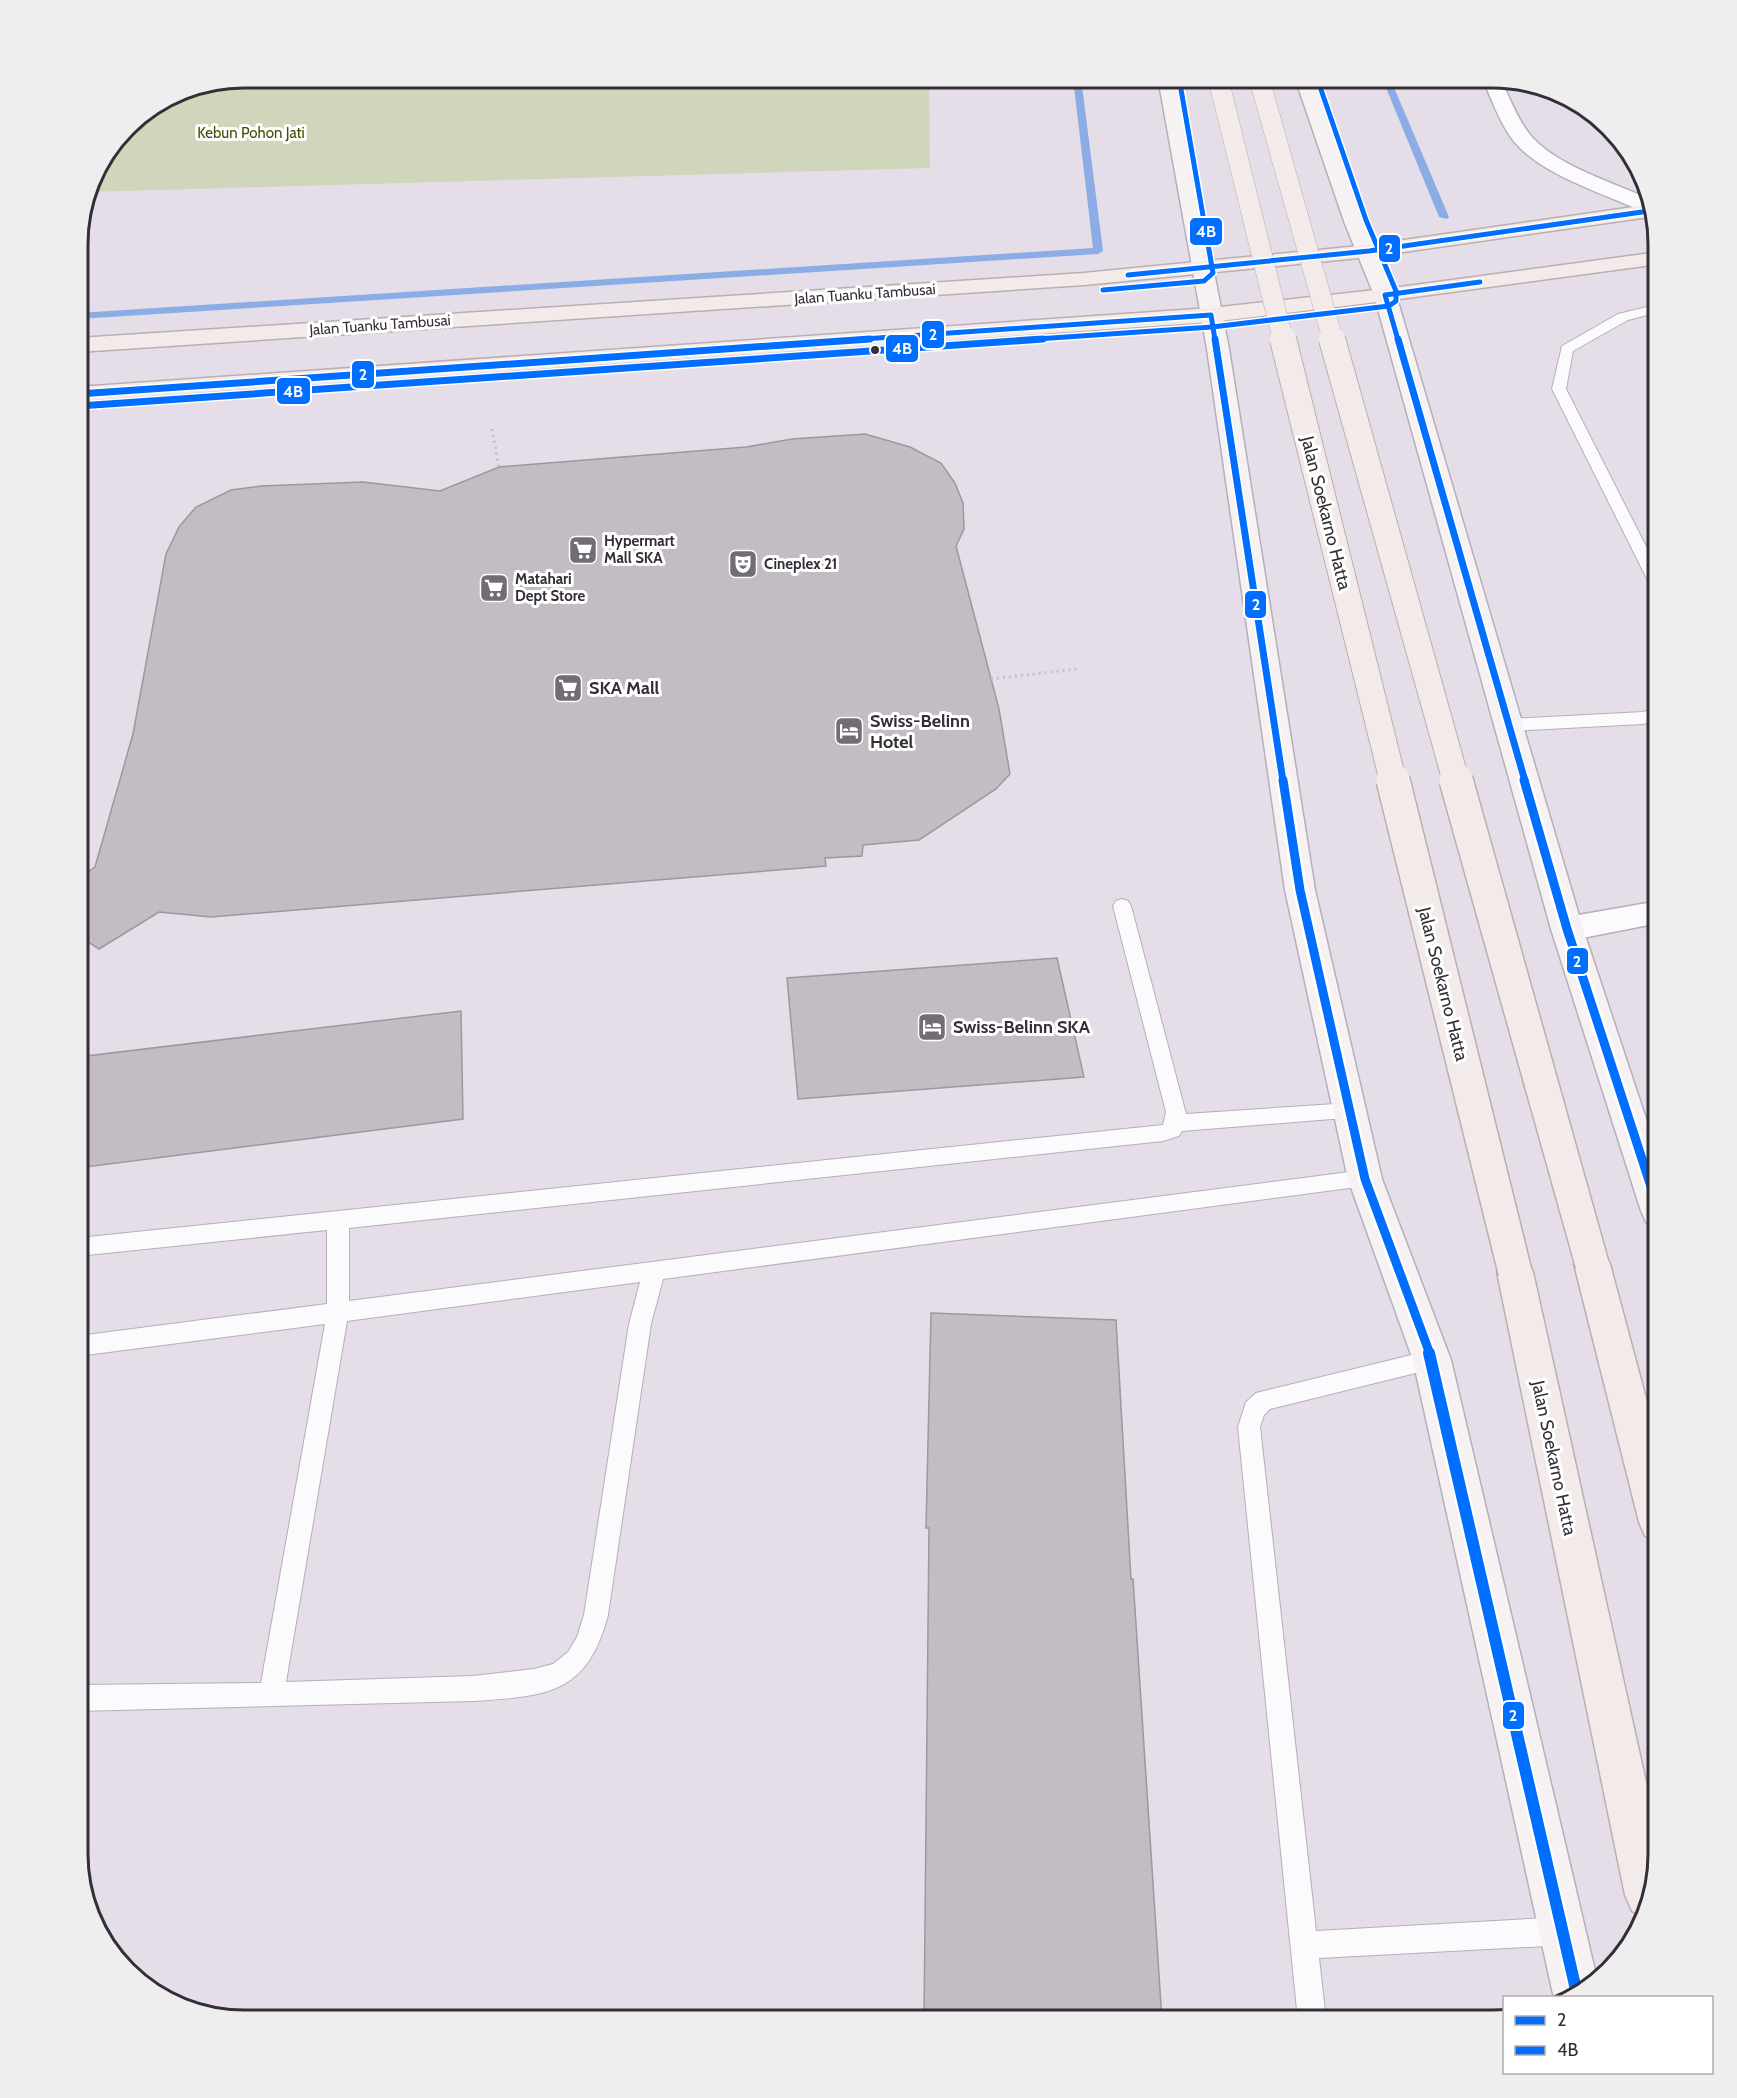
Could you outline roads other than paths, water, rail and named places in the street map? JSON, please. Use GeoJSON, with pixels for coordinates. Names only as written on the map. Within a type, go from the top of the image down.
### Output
{"type":"FeatureCollection","features":[{"type":"Feature","properties":{"kind":"main road","name":"Jalan Soekarno Hatta"},"geometry":{"type":"LineString","coordinates":[[1221,89],[1515,1272],[1645,1882]]}},
{"type":"Feature","properties":{"kind":"main road"},"geometry":{"type":"LineString","coordinates":[[1262,89],[1592,1264],[1648,1480]]}},
{"type":"Feature","properties":{"kind":"main road","name":"Jalan Tuanku Tambusai"},"geometry":{"type":"LineString","coordinates":[[89,344],[1060,281],[1202,269],[1369,252],[1645,212]]}},
{"type":"Feature","properties":{"kind":"main road"},"geometry":{"type":"LineString","coordinates":[[1369,252],[1298,281],[1385,295]]}},
{"type":"Feature","properties":{"kind":"main road"},"geometry":{"type":"LineString","coordinates":[[89,393],[1211,315],[1385,295],[1648,259]]}},
{"type":"Feature","properties":{"kind":"main road"},"geometry":{"type":"LineString","coordinates":[[1202,269],[1288,282],[1211,315]]}},
{"type":"Feature","properties":{"kind":"street"},"geometry":{"type":"LineString","coordinates":[[1169,89],[1211,315],[1300,890],[1365,1179],[1432,1360],[1565,1931],[1575,1985]]}},
{"type":"Feature","properties":{"kind":"street"},"geometry":{"type":"LineString","coordinates":[[1308,89],[1355,224],[1369,252],[1385,295],[1567,929],[1648,1177]]}},
{"type":"Feature","properties":{"kind":"street"},"geometry":{"type":"LineString","coordinates":[[1496,89],[1516,128],[1528,144],[1561,165],[1643,204]]}},
{"type":"Feature","properties":{"kind":"street"},"geometry":{"type":"LineString","coordinates":[[1567,929],[1648,914]]}},
{"type":"Feature","properties":{"kind":"lane"},"geometry":{"type":"LineString","coordinates":[[1648,311],[1623,317],[1567,349],[1559,389],[1648,565]]}},
{"type":"Feature","properties":{"kind":"lane"},"geometry":{"type":"LineString","coordinates":[[1509,725],[1648,717]]}},
{"type":"Feature","properties":{"kind":"lane"},"geometry":{"type":"LineString","coordinates":[[88,1246],[1163,1133],[1172,1130],[1176,1112],[1122,906]]}},
{"type":"Feature","properties":{"kind":"lane"},"geometry":{"type":"LineString","coordinates":[[1175,1123],[1350,1111]]}},
{"type":"Feature","properties":{"kind":"lane"},"geometry":{"type":"LineString","coordinates":[[88,1345],[1365,1179]]}},
{"type":"Feature","properties":{"kind":"lane"},"geometry":{"type":"LineString","coordinates":[[272,1695],[338,1312],[338,1219]]}},
{"type":"Feature","properties":{"kind":"lane"},"geometry":{"type":"LineString","coordinates":[[88,1698],[462,1689],[523,1683],[552,1677],[578,1661],[589,1642],[596,1615],[640,1324],[654,1271]]}},
{"type":"Feature","properties":{"kind":"lane"},"geometry":{"type":"LineString","coordinates":[[1311,2010],[1249,1427],[1254,1409],[1264,1400],[1432,1360]]}},
{"type":"Feature","properties":{"kind":"lane"},"geometry":{"type":"LineString","coordinates":[[1303,1945],[1565,1931]]}},
{"type":"Feature","properties":{"kind":"waterway"},"geometry":{"type":"LineString","coordinates":[[89,315],[1098,251],[1078,89]]}},
{"type":"Feature","properties":{"kind":"waterway"},"geometry":{"type":"LineString","coordinates":[[1391,89],[1444,217]]}},
{"type":"Feature","properties":{"kind":"place","name":"Hypermart Mall SKA"},"geometry":{"type":"Point","coordinates":[583,550]}},
{"type":"Feature","properties":{"kind":"place","name":"Cineplex 21"},"geometry":{"type":"Point","coordinates":[743,564]}},
{"type":"Feature","properties":{"kind":"place","name":"Matahari Dept Store"},"geometry":{"type":"Point","coordinates":[494,588]}},
{"type":"Feature","properties":{"kind":"place","name":"SKA Mall"},"geometry":{"type":"Point","coordinates":[568,688]}},
{"type":"Feature","properties":{"kind":"place","name":"Swiss-Belinn Hotel"},"geometry":{"type":"Point","coordinates":[849,731]}},
{"type":"Feature","properties":{"kind":"place","name":"Swiss-Belinn SKA"},"geometry":{"type":"Point","coordinates":[932,1027]}},
{"type":"Feature","properties":{"kind":"park label","name":"Kebun Pohon Jati"},"geometry":{"type":"Point","coordinates":[251,133]}}]}
